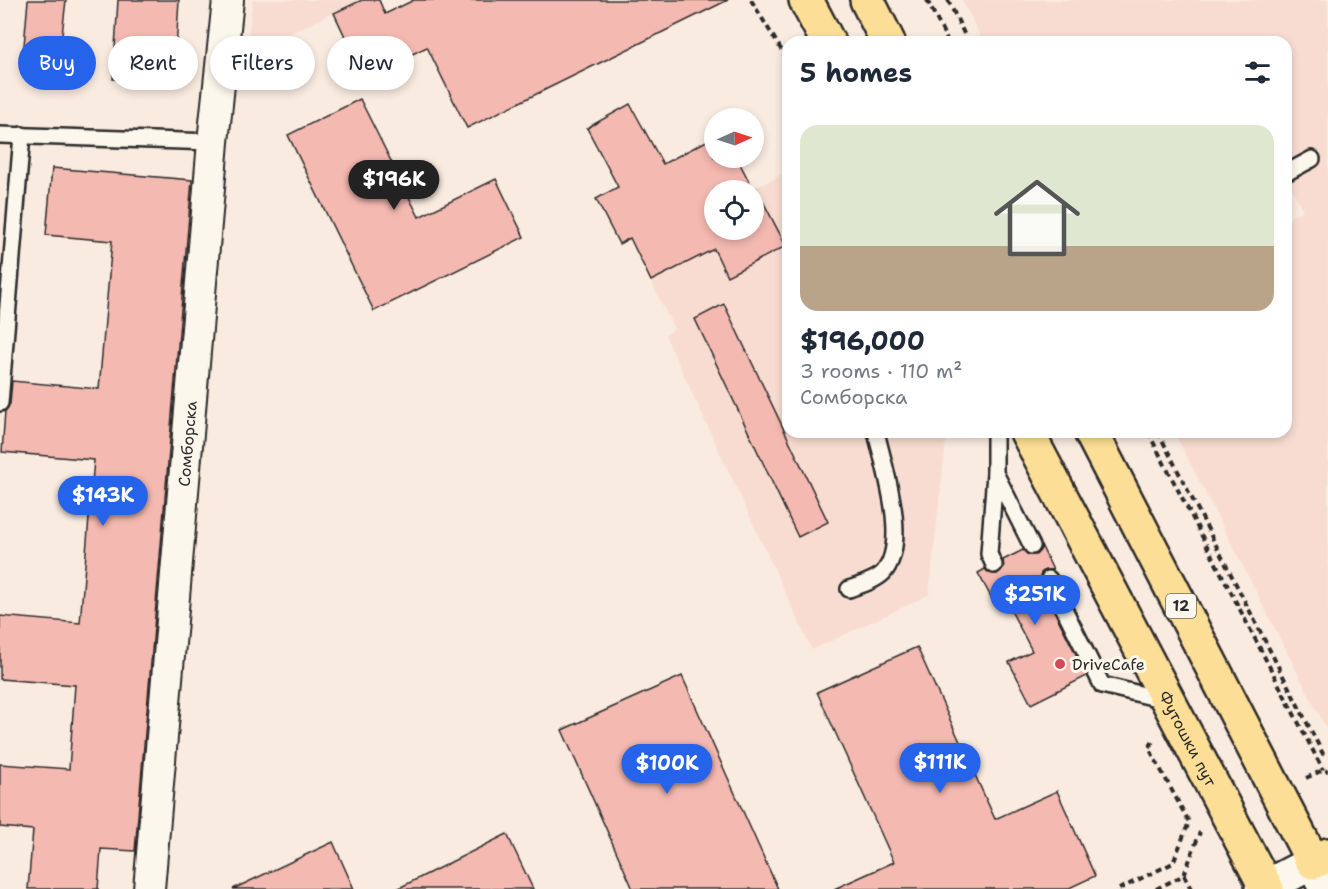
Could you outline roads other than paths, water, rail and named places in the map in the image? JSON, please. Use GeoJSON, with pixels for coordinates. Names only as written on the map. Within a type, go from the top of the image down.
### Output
{"type":"FeatureCollection","features":[{"type":"Feature","properties":{"kind":"main road"},"geometry":{"type":"LineString","coordinates":[[806,0],[825,36]]}},
{"type":"Feature","properties":{"kind":"main road"},"geometry":{"type":"LineString","coordinates":[[867,0],[885,36]]}},
{"type":"Feature","properties":{"kind":"main road","name":"Футошки пут"},"geometry":{"type":"LineString","coordinates":[[1030,438],[1170,701],[1265,888]]}},
{"type":"Feature","properties":{"kind":"main road","name":"12"},"geometry":{"type":"LineString","coordinates":[[1094,438],[1271,781],[1322,869]]}},
{"type":"Feature","properties":{"kind":"main road"},"geometry":{"type":"LineString","coordinates":[[1265,888],[1322,869]]}},
{"type":"Feature","properties":{"kind":"street","name":"Сомборска"},"geometry":{"type":"LineString","coordinates":[[149,889],[213,142],[228,0]]}},
{"type":"Feature","properties":{"kind":"lane"},"geometry":{"type":"LineString","coordinates":[[0,135],[213,142]]}},
{"type":"Feature","properties":{"kind":"lane"},"geometry":{"type":"LineString","coordinates":[[0,403],[22,135]]}},
{"type":"Feature","properties":{"kind":"lane"},"geometry":{"type":"LineString","coordinates":[[1292,169],[1312,159]]}},
{"type":"Feature","properties":{"kind":"lane"},"geometry":{"type":"LineString","coordinates":[[849,589],[882,573],[890,561],[895,539],[890,491],[877,438]]}},
{"type":"Feature","properties":{"kind":"lane"},"geometry":{"type":"LineString","coordinates":[[994,565],[989,554],[995,473],[995,438]]}},
{"type":"Feature","properties":{"kind":"lane"},"geometry":{"type":"LineString","coordinates":[[995,473],[1032,546]]}},
{"type":"Feature","properties":{"kind":"lane"},"geometry":{"type":"LineString","coordinates":[[1049,579],[1064,617],[1102,685],[1170,701]]}},
{"type":"Feature","properties":{"kind":"place","name":"DriveCafe"},"geometry":{"type":"Point","coordinates":[1060,664]}}]}
